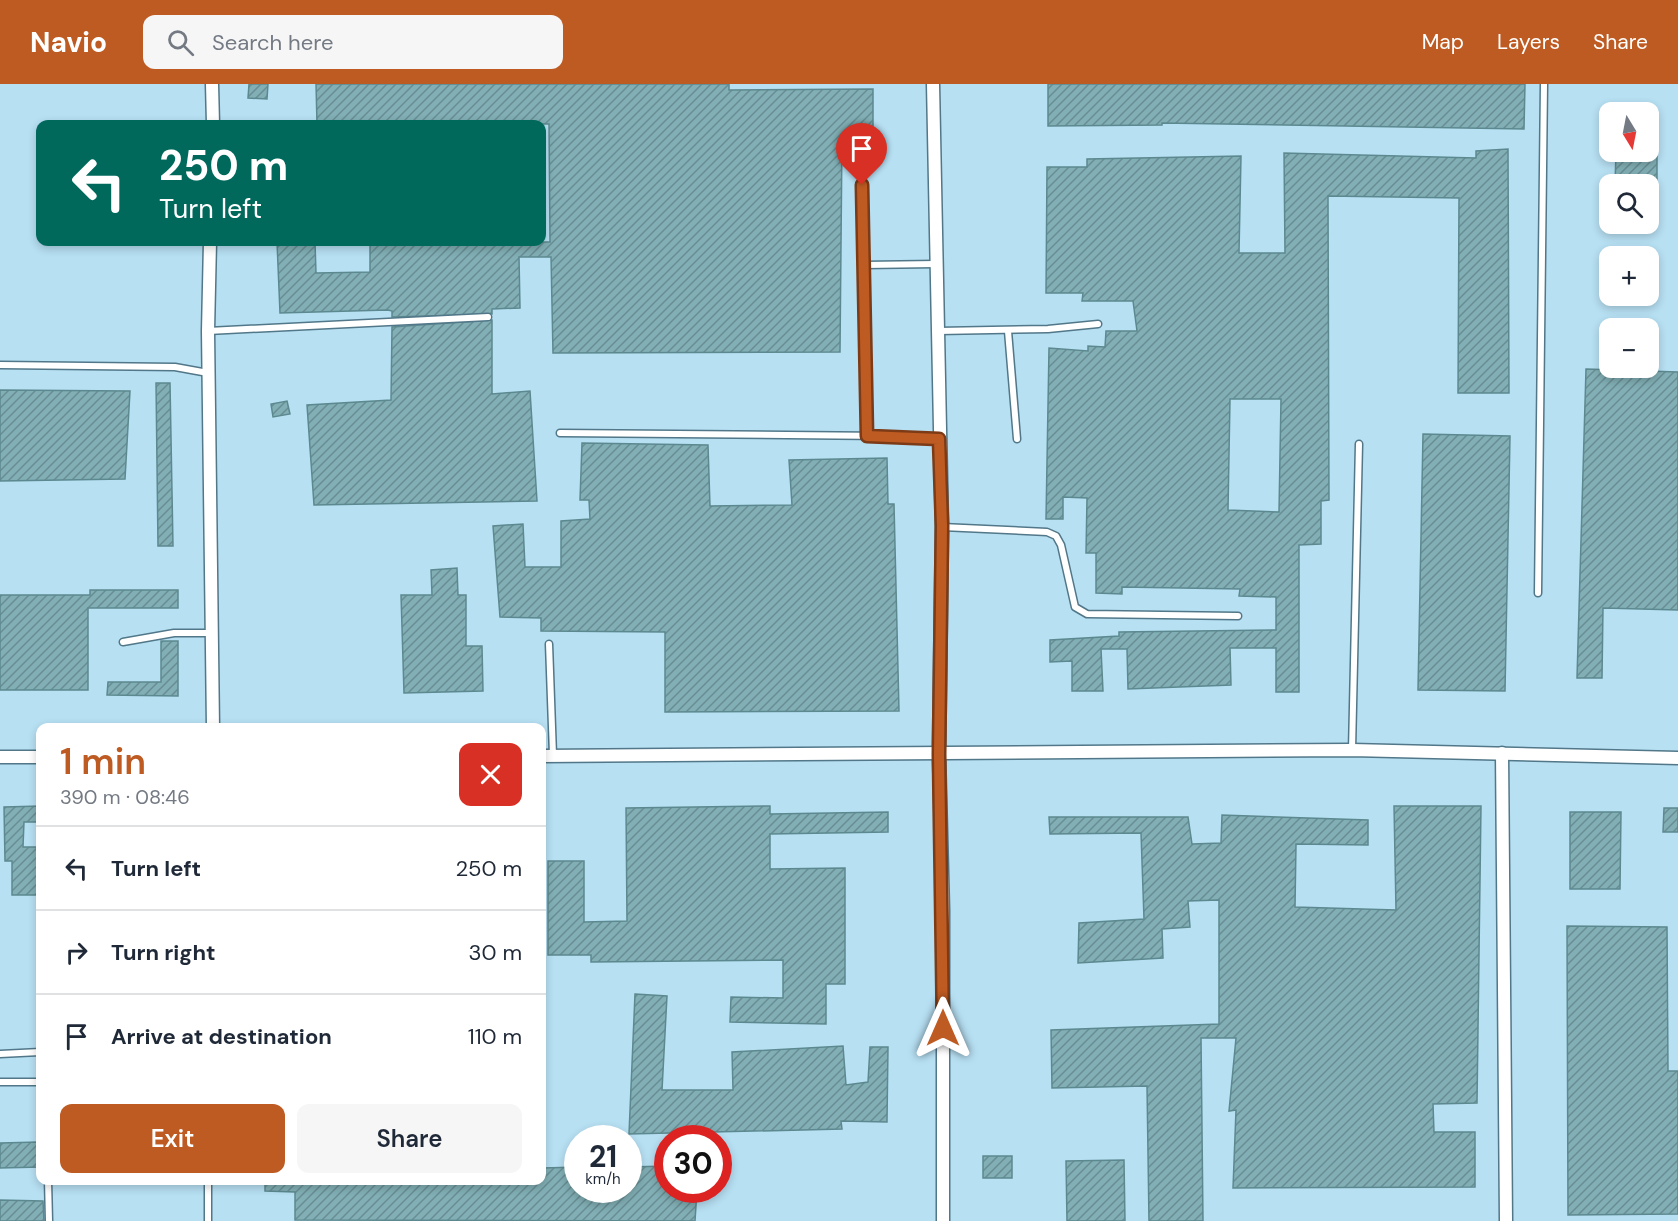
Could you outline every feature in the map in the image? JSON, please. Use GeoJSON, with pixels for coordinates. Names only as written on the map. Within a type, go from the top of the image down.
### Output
{"type":"FeatureCollection","features":[{"type":"Feature","properties":{"kind":"street"},"geometry":{"type":"LineString","coordinates":[[212,84],[213,120]]}},
{"type":"Feature","properties":{"kind":"street"},"geometry":{"type":"LineString","coordinates":[[933,84],[942,526],[939,754],[943,910],[943,1221]]}},
{"type":"Feature","properties":{"kind":"street"},"geometry":{"type":"LineString","coordinates":[[210,246],[208,373],[213,723]]}},
{"type":"Feature","properties":{"kind":"street"},"geometry":{"type":"LineString","coordinates":[[547,755],[1352,750],[1678,758]]}},
{"type":"Feature","properties":{"kind":"street"},"geometry":{"type":"LineString","coordinates":[[1502,753],[1506,1221]]}},
{"type":"Feature","properties":{"kind":"street"},"geometry":{"type":"LineString","coordinates":[[0,757],[36,757]]}},
{"type":"Feature","properties":{"kind":"lane"},"geometry":{"type":"LineString","coordinates":[[1538,593],[1545,84]]}},
{"type":"Feature","properties":{"kind":"lane"},"geometry":{"type":"LineString","coordinates":[[862,165],[867,436]]}},
{"type":"Feature","properties":{"kind":"lane"},"geometry":{"type":"LineString","coordinates":[[864,265],[936,264]]}},
{"type":"Feature","properties":{"kind":"lane"},"geometry":{"type":"LineString","coordinates":[[208,331],[488,317]]}},
{"type":"Feature","properties":{"kind":"lane"},"geometry":{"type":"LineString","coordinates":[[938,331],[1008,331],[1098,324]]}},
{"type":"Feature","properties":{"kind":"lane"},"geometry":{"type":"LineString","coordinates":[[1008,331],[1017,439]]}},
{"type":"Feature","properties":{"kind":"lane"},"geometry":{"type":"LineString","coordinates":[[0,365],[175,367],[208,373]]}},
{"type":"Feature","properties":{"kind":"lane"},"geometry":{"type":"LineString","coordinates":[[560,433],[867,436],[939,439]]}},
{"type":"Feature","properties":{"kind":"lane"},"geometry":{"type":"LineString","coordinates":[[1352,750],[1359,444]]}},
{"type":"Feature","properties":{"kind":"lane"},"geometry":{"type":"LineString","coordinates":[[942,526],[1047,532],[1056,536],[1061,545],[1075,608],[1087,614],[1238,616]]}},
{"type":"Feature","properties":{"kind":"lane"},"geometry":{"type":"LineString","coordinates":[[123,642],[174,633],[211,633]]}},
{"type":"Feature","properties":{"kind":"lane"},"geometry":{"type":"LineString","coordinates":[[547,755],[549,644]]}},
{"type":"Feature","properties":{"kind":"lane"},"geometry":{"type":"LineString","coordinates":[[0,1054],[36,1052]]}},
{"type":"Feature","properties":{"kind":"lane"},"geometry":{"type":"LineString","coordinates":[[0,1083],[36,1082]]}},
{"type":"Feature","properties":{"kind":"lane"},"geometry":{"type":"LineString","coordinates":[[48,1185],[49,1221]]}},
{"type":"Feature","properties":{"kind":"lane"},"geometry":{"type":"LineString","coordinates":[[208,1185],[208,1221]]}},
{"type":"Feature","properties":{"kind":"building"},"geometry":{"type":"Polygon","coordinates":[[[249,84],[268,84],[267,99],[248,98],[249,84]]]}},
{"type":"Feature","properties":{"kind":"building"},"geometry":{"type":"Polygon","coordinates":[[[316,84],[729,84],[729,90],[873,89],[873,140],[842,139],[840,352],[553,353],[551,257],[519,257],[520,308],[492,309],[492,314],[392,317],[392,311],[388,310],[280,313],[277,246],[315,246],[316,273],[370,272],[370,246],[546,246],[546,242],[550,242],[549,124],[546,124],[546,120],[317,120],[316,84]]]}},
{"type":"Feature","properties":{"kind":"building"},"geometry":{"type":"Polygon","coordinates":[[[1048,84],[1525,84],[1524,129],[1162,123],[1162,125],[1048,126],[1048,84]]]}},
{"type":"Feature","properties":{"kind":"building"},"geometry":{"type":"Polygon","coordinates":[[[1508,149],[1509,393],[1458,393],[1459,198],[1328,196],[1329,500],[1321,501],[1321,544],[1299,545],[1299,692],[1276,692],[1276,648],[1230,648],[1231,685],[1128,689],[1127,649],[1101,649],[1103,691],[1072,691],[1072,661],[1050,662],[1050,640],[1119,636],[1119,632],[1276,630],[1276,597],[1239,596],[1240,589],[1122,587],[1122,594],[1096,593],[1096,553],[1086,553],[1087,498],[1063,497],[1063,519],[1046,519],[1049,348],[1088,351],[1088,346],[1105,347],[1106,331],[1137,331],[1133,301],[1082,301],[1083,293],[1046,293],[1047,167],[1087,167],[1087,159],[1241,156],[1239,253],[1285,253],[1284,153],[1476,158],[1476,151],[1508,149]],[[1230,399],[1228,510],[1279,512],[1281,399],[1230,399]]]}},
{"type":"Feature","properties":{"kind":"building"},"geometry":{"type":"Polygon","coordinates":[[[1616,162],[1657,162],[1657,174],[1615,174],[1616,162]]]}},
{"type":"Feature","properties":{"kind":"building"},"geometry":{"type":"Polygon","coordinates":[[[492,320],[492,394],[530,391],[537,501],[314,505],[307,405],[391,400],[392,327],[492,320]]]}},
{"type":"Feature","properties":{"kind":"building"},"geometry":{"type":"Polygon","coordinates":[[[1586,369],[1599,369],[1599,378],[1659,378],[1659,371],[1678,372],[1678,610],[1603,608],[1602,678],[1577,678],[1586,369]]]}},
{"type":"Feature","properties":{"kind":"building"},"geometry":{"type":"Polygon","coordinates":[[[156,383],[170,383],[173,546],[158,546],[156,383]]]}},
{"type":"Feature","properties":{"kind":"building"},"geometry":{"type":"Polygon","coordinates":[[[0,390],[130,391],[125,479],[0,481],[0,390]]]}},
{"type":"Feature","properties":{"kind":"building"},"geometry":{"type":"Polygon","coordinates":[[[287,401],[290,414],[273,417],[271,404],[287,401]]]}},
{"type":"Feature","properties":{"kind":"building"},"geometry":{"type":"Polygon","coordinates":[[[1423,434],[1510,436],[1505,691],[1418,690],[1423,434]]]}},
{"type":"Feature","properties":{"kind":"building"},"geometry":{"type":"Polygon","coordinates":[[[582,443],[708,445],[710,506],[792,505],[789,460],[887,458],[888,504],[894,504],[899,711],[665,712],[665,632],[541,631],[541,618],[500,617],[493,526],[523,524],[525,567],[561,567],[561,521],[590,519],[589,500],[580,500],[582,443]]]}},
{"type":"Feature","properties":{"kind":"building"},"geometry":{"type":"Polygon","coordinates":[[[457,568],[458,595],[466,595],[466,646],[482,646],[483,691],[404,693],[401,595],[432,595],[431,570],[457,568]]]}},
{"type":"Feature","properties":{"kind":"building"},"geometry":{"type":"Polygon","coordinates":[[[90,590],[178,590],[178,608],[88,608],[88,690],[0,690],[0,595],[90,595],[90,590]]]}},
{"type":"Feature","properties":{"kind":"building"},"geometry":{"type":"Polygon","coordinates":[[[161,641],[178,641],[178,696],[107,695],[108,682],[161,682],[161,641]]]}},
{"type":"Feature","properties":{"kind":"building"},"geometry":{"type":"Polygon","coordinates":[[[36,806],[36,822],[24,822],[23,847],[36,847],[36,895],[12,895],[12,861],[5,861],[4,807],[36,806]]]}},
{"type":"Feature","properties":{"kind":"building"},"geometry":{"type":"Polygon","coordinates":[[[770,806],[770,814],[888,812],[888,832],[770,834],[770,869],[845,868],[845,984],[826,984],[826,1024],[730,1022],[731,997],[783,998],[783,960],[591,962],[591,955],[548,955],[548,861],[584,861],[584,922],[627,921],[626,808],[770,806]]]}},
{"type":"Feature","properties":{"kind":"building"},"geometry":{"type":"Polygon","coordinates":[[[1394,806],[1481,806],[1477,1103],[1433,1104],[1434,1132],[1475,1132],[1475,1187],[1233,1188],[1236,1110],[1229,1111],[1236,1038],[1201,1038],[1203,1221],[1149,1221],[1147,1086],[1052,1088],[1051,1030],[1219,1024],[1219,900],[1188,901],[1190,927],[1162,929],[1163,958],[1078,963],[1079,923],[1144,919],[1141,833],[1050,834],[1049,817],[1188,817],[1192,844],[1221,843],[1222,815],[1368,820],[1368,845],[1296,844],[1295,907],[1396,910],[1394,806]]]}},
{"type":"Feature","properties":{"kind":"building"},"geometry":{"type":"Polygon","coordinates":[[[1664,808],[1678,808],[1678,832],[1663,832],[1664,808]]]}},
{"type":"Feature","properties":{"kind":"building"},"geometry":{"type":"Polygon","coordinates":[[[1570,812],[1621,812],[1620,889],[1570,889],[1570,812]]]}},
{"type":"Feature","properties":{"kind":"building"},"geometry":{"type":"Polygon","coordinates":[[[1567,926],[1667,927],[1668,1071],[1678,1071],[1678,1214],[1568,1215],[1567,926]]]}},
{"type":"Feature","properties":{"kind":"building"},"geometry":{"type":"Polygon","coordinates":[[[635,994],[667,996],[662,1090],[733,1090],[732,1052],[843,1046],[846,1085],[868,1082],[870,1047],[888,1047],[887,1122],[841,1121],[842,1129],[732,1132],[732,1125],[654,1125],[654,1133],[642,1134],[642,1125],[629,1125],[635,994]]]}},
{"type":"Feature","properties":{"kind":"building"},"geometry":{"type":"Polygon","coordinates":[[[36,1142],[36,1167],[0,1168],[0,1143],[36,1142]]]}},
{"type":"Feature","properties":{"kind":"building"},"geometry":{"type":"Polygon","coordinates":[[[983,1156],[1012,1156],[1012,1178],[983,1178],[983,1156]]]}},
{"type":"Feature","properties":{"kind":"building"},"geometry":{"type":"Polygon","coordinates":[[[1124,1160],[1125,1221],[1067,1221],[1066,1161],[1124,1160]]]}},
{"type":"Feature","properties":{"kind":"building"},"geometry":{"type":"Polygon","coordinates":[[[654,1166],[654,1203],[696,1203],[695,1221],[295,1220],[295,1192],[265,1191],[265,1185],[546,1185],[546,1168],[564,1167],[564,1203],[642,1203],[642,1167],[654,1166]]]}},
{"type":"Feature","properties":{"kind":"building"},"geometry":{"type":"Polygon","coordinates":[[[0,1200],[43,1201],[44,1221],[0,1221],[0,1200]]]}},
{"type":"Feature","properties":{"kind":"route"},"geometry":{"type":"LineString","coordinates":[[862,185],[867,436],[939,439],[942,526],[939,754],[943,1028]]}}]}
